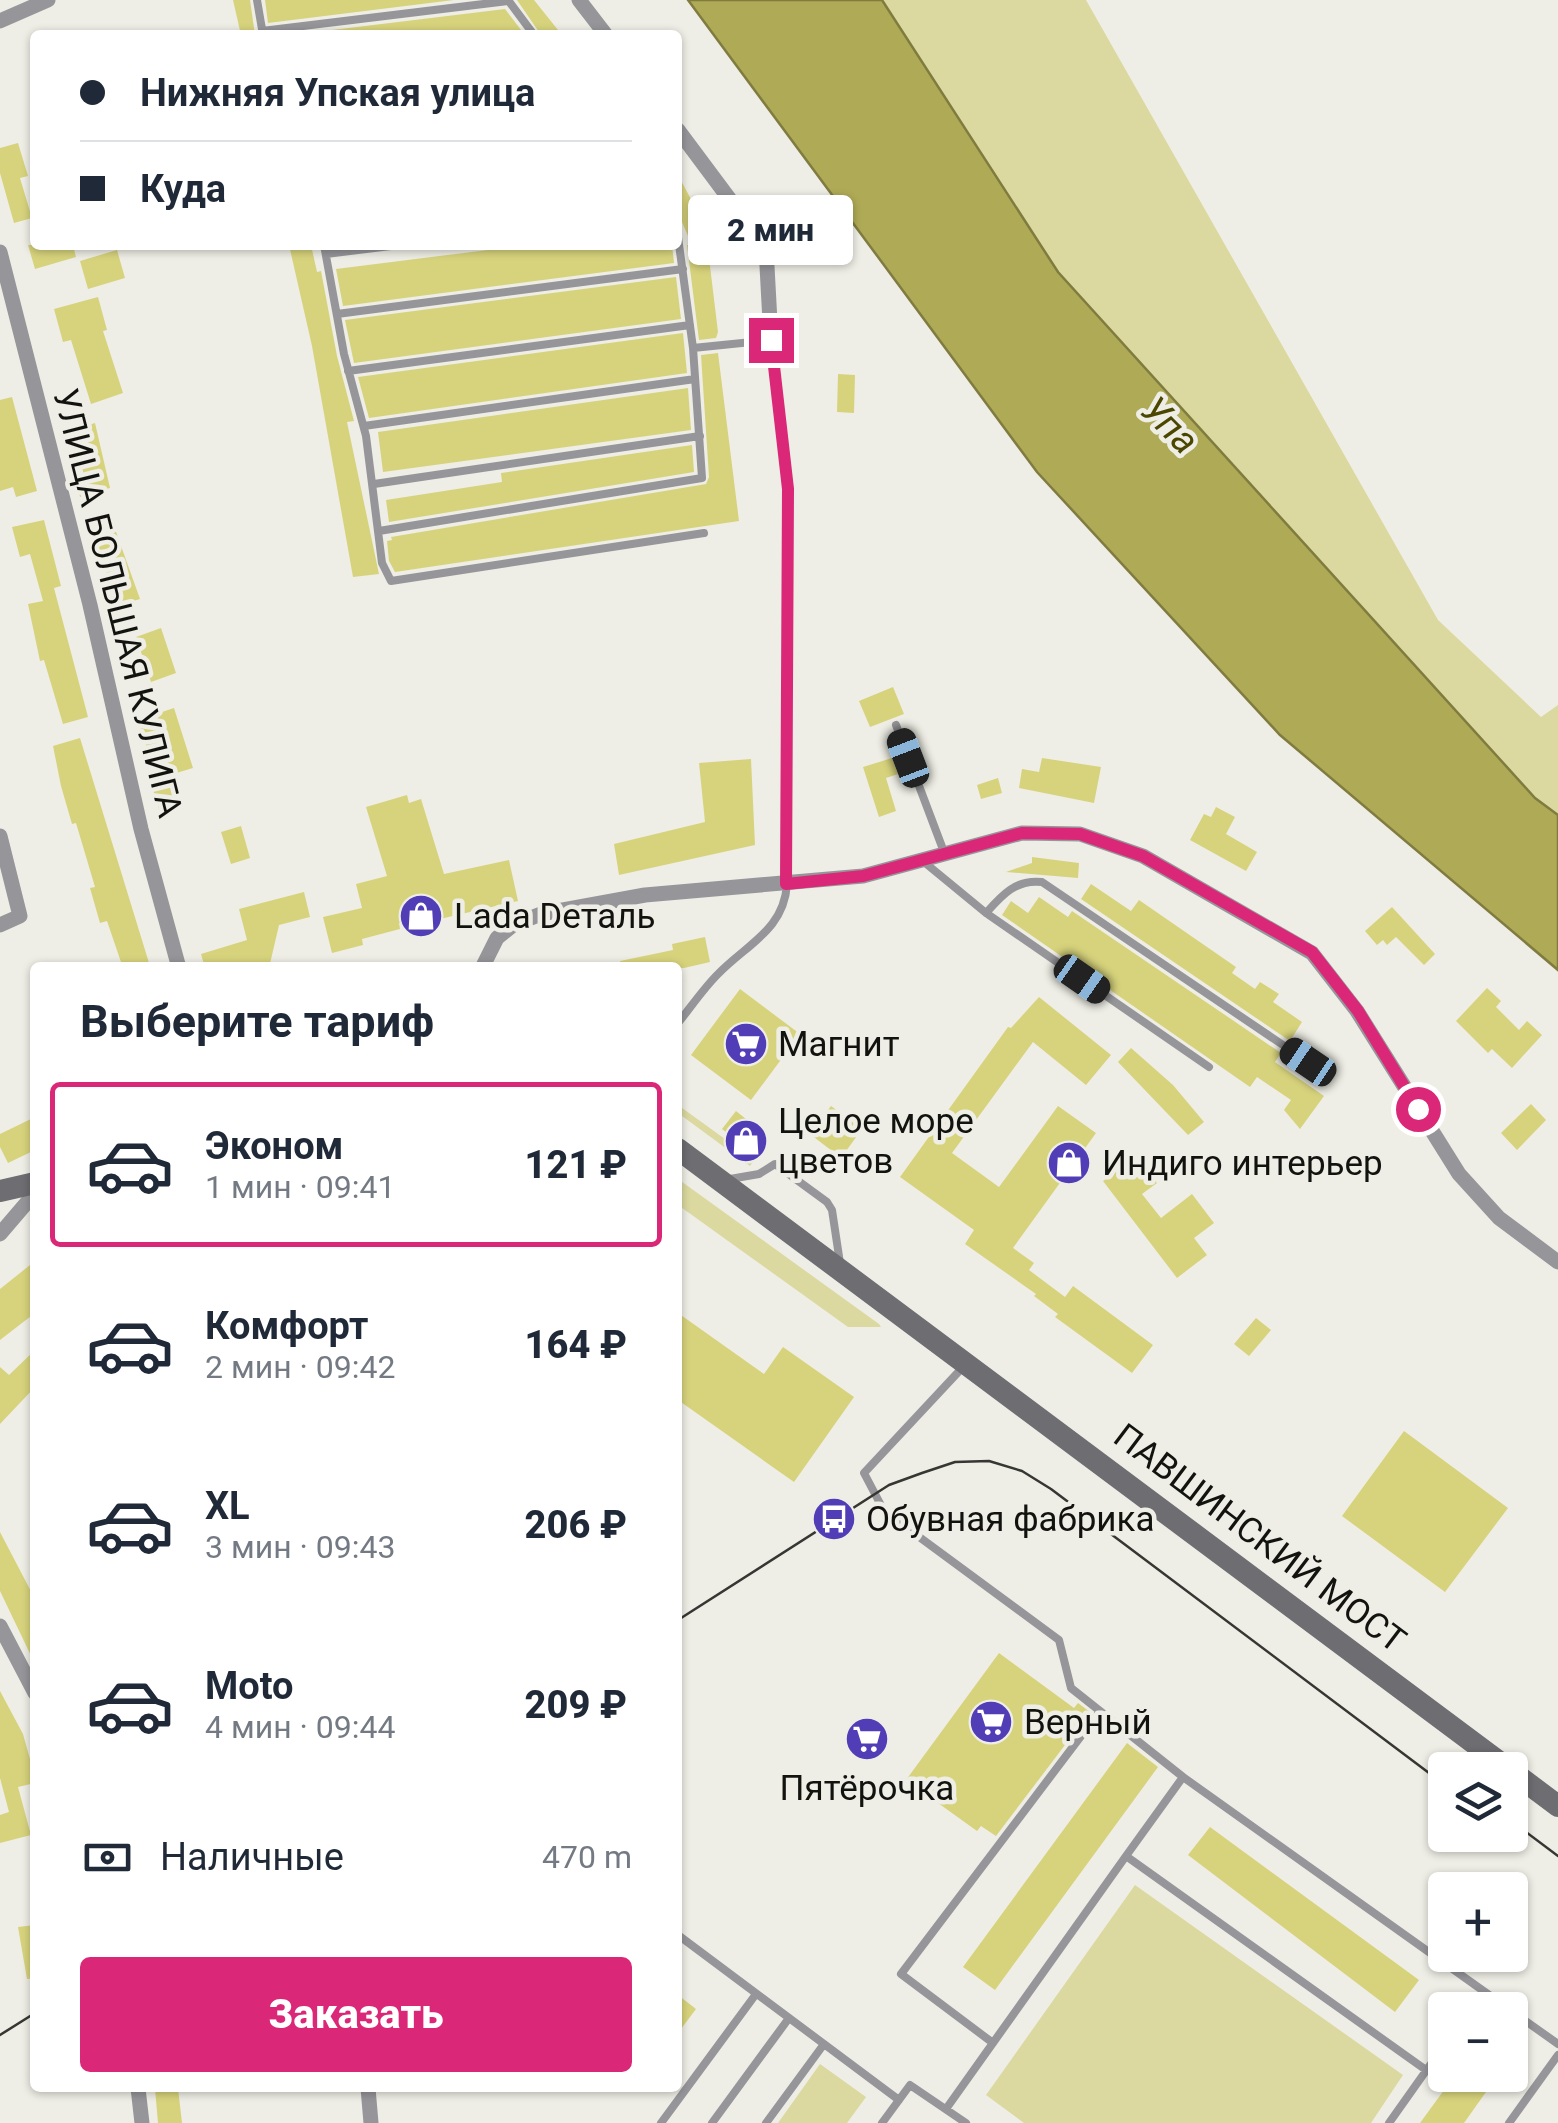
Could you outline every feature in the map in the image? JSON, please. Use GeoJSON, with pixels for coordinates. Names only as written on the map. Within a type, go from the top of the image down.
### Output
{"type":"FeatureCollection","features":[{"type":"Feature","properties":{"kind":"main road","name":"ПАВШИНСКИЙ МОСТ"},"geometry":{"type":"LineString","coordinates":[[682,1151],[1486,1752]]}},
{"type":"Feature","properties":{"kind":"main road"},"geometry":{"type":"LineString","coordinates":[[0,1191],[30,1184]]}},
{"type":"Feature","properties":{"kind":"main road","name":"ПАВШИНСКИЙ МОСТ"},"geometry":{"type":"LineString","coordinates":[[1528,1784],[1558,1806]]}},
{"type":"Feature","properties":{"kind":"street"},"geometry":{"type":"LineString","coordinates":[[0,21],[48,0]]}},
{"type":"Feature","properties":{"kind":"street"},"geometry":{"type":"LineString","coordinates":[[579,0],[602,30]]}},
{"type":"Feature","properties":{"kind":"street"},"geometry":{"type":"LineString","coordinates":[[682,135],[766,248],[771,340]]}},
{"type":"Feature","properties":{"kind":"street","name":"УЛИЦА БОЛЬШАЯ КУЛИГА"},"geometry":{"type":"LineString","coordinates":[[0,252],[176,962]]}},
{"type":"Feature","properties":{"kind":"street"},"geometry":{"type":"LineString","coordinates":[[485,962],[497,938],[513,924],[541,914],[644,895],[863,876],[1022,833],[1080,834],[1143,856],[1312,952],[1358,1011],[1459,1174],[1498,1218],[1558,1262]]}},
{"type":"Feature","properties":{"kind":"street"},"geometry":{"type":"LineString","coordinates":[[0,836],[20,916],[0,925]]}},
{"type":"Feature","properties":{"kind":"street"},"geometry":{"type":"LineString","coordinates":[[0,1234],[30,1200]]}},
{"type":"Feature","properties":{"kind":"street"},"geometry":{"type":"LineString","coordinates":[[0,1626],[30,1683]]}},
{"type":"Feature","properties":{"kind":"street"},"geometry":{"type":"LineString","coordinates":[[138,2092],[142,2123]]}},
{"type":"Feature","properties":{"kind":"street"},"geometry":{"type":"LineString","coordinates":[[368,2092],[371,2123]]}},
{"type":"Feature","properties":{"kind":"lane"},"geometry":{"type":"LineString","coordinates":[[257,0],[262,30]]}},
{"type":"Feature","properties":{"kind":"lane"},"geometry":{"type":"LineString","coordinates":[[285,30],[508,0],[530,30]]}},
{"type":"Feature","properties":{"kind":"lane"},"geometry":{"type":"LineString","coordinates":[[325,250],[348,371],[364,426],[382,563],[390,581],[704,533]]}},
{"type":"Feature","properties":{"kind":"lane"},"geometry":{"type":"LineString","coordinates":[[379,531],[699,480],[703,474],[694,348],[680,250]]}},
{"type":"Feature","properties":{"kind":"lane"},"geometry":{"type":"LineString","coordinates":[[338,314],[683,269]]}},
{"type":"Feature","properties":{"kind":"lane"},"geometry":{"type":"LineString","coordinates":[[348,371],[690,325]]}},
{"type":"Feature","properties":{"kind":"lane"},"geometry":{"type":"LineString","coordinates":[[682,1018],[716,976],[774,923],[786,905],[788,489],[771,340],[694,348]]}},
{"type":"Feature","properties":{"kind":"lane"},"geometry":{"type":"LineString","coordinates":[[364,426],[695,379]]}},
{"type":"Feature","properties":{"kind":"lane"},"geometry":{"type":"LineString","coordinates":[[374,484],[700,436]]}},
{"type":"Feature","properties":{"kind":"lane"},"geometry":{"type":"LineString","coordinates":[[896,726],[944,854]]}},
{"type":"Feature","properties":{"kind":"lane"},"geometry":{"type":"LineString","coordinates":[[921,859],[986,913],[1209,1067]]}},
{"type":"Feature","properties":{"kind":"lane"},"geometry":{"type":"LineString","coordinates":[[986,913],[1008,890],[1027,882],[1042,882],[1308,1062]]}},
{"type":"Feature","properties":{"kind":"lane"},"geometry":{"type":"LineString","coordinates":[[722,1181],[759,1174],[775,1164],[827,1202],[832,1210],[840,1268]]}},
{"type":"Feature","properties":{"kind":"lane"},"geometry":{"type":"LineString","coordinates":[[966,1364],[864,1474],[884,1512],[1059,1640],[1071,1688],[1183,1777],[1558,2044]]}},
{"type":"Feature","properties":{"kind":"lane"},"geometry":{"type":"LineString","coordinates":[[993,2043],[901,1974],[1100,1711]]}},
{"type":"Feature","properties":{"kind":"lane"},"geometry":{"type":"LineString","coordinates":[[946,2109],[1183,1777]]}},
{"type":"Feature","properties":{"kind":"lane"},"geometry":{"type":"LineString","coordinates":[[1126,1856],[1426,2070]]}},
{"type":"Feature","properties":{"kind":"lane"},"geometry":{"type":"LineString","coordinates":[[682,1938],[898,2100]]}},
{"type":"Feature","properties":{"kind":"lane"},"geometry":{"type":"LineString","coordinates":[[662,2123],[756,1994]]}},
{"type":"Feature","properties":{"kind":"lane"},"geometry":{"type":"LineString","coordinates":[[712,2123],[789,2018]]}},
{"type":"Feature","properties":{"kind":"lane"},"geometry":{"type":"LineString","coordinates":[[766,2123],[824,2044]]}},
{"type":"Feature","properties":{"kind":"lane"},"geometry":{"type":"LineString","coordinates":[[1509,2123],[1558,2055]]}},
{"type":"Feature","properties":{"kind":"lane"},"geometry":{"type":"LineString","coordinates":[[1389,2123],[1428,2067]]}},
{"type":"Feature","properties":{"kind":"lane"},"geometry":{"type":"LineString","coordinates":[[882,2123],[910,2085],[966,2123]]}},
{"type":"Feature","properties":{"kind":"shaded area"},"geometry":{"type":"Polygon","coordinates":[[[882,0],[1086,0],[1438,620],[1541,717],[1558,705],[1558,815],[1535,798],[1058,272],[882,0]]]}},
{"type":"Feature","properties":{"kind":"shaded area"},"geometry":{"type":"Polygon","coordinates":[[[682,1108],[754,1160],[750,1166],[682,1116],[682,1108]]]}},
{"type":"Feature","properties":{"kind":"shaded area"},"geometry":{"type":"Polygon","coordinates":[[[682,1182],[881,1327],[848,1327],[682,1208],[682,1182]]]}},
{"type":"Feature","properties":{"kind":"shaded area"},"geometry":{"type":"Polygon","coordinates":[[[1135,1885],[1403,2075],[1371,2123],[1024,2123],[986,2095],[1135,1885]]]}},
{"type":"Feature","properties":{"kind":"shaded area"},"geometry":{"type":"Polygon","coordinates":[[[820,2064],[866,2097],[847,2123],[778,2123],[820,2064]]]}},
{"type":"Feature","properties":{"kind":"water","name":"Упа"},"geometry":{"type":"Polygon","coordinates":[[[688,0],[882,0],[1058,272],[1535,798],[1558,815],[1558,970],[1280,735],[1037,472],[688,0]]]}},
{"type":"Feature","properties":{"kind":"building"},"geometry":{"type":"Polygon","coordinates":[[[233,0],[250,0],[254,30],[240,30],[233,0]]]}},
{"type":"Feature","properties":{"kind":"building"},"geometry":{"type":"Polygon","coordinates":[[[265,0],[454,0],[268,23],[265,0]]]}},
{"type":"Feature","properties":{"kind":"building"},"geometry":{"type":"Polygon","coordinates":[[[517,0],[534,0],[558,30],[538,30],[517,0]]]}},
{"type":"Feature","properties":{"kind":"building"},"geometry":{"type":"Polygon","coordinates":[[[505,9],[521,30],[332,30],[505,9]]]}},
{"type":"Feature","properties":{"kind":"building"},"geometry":{"type":"Polygon","coordinates":[[[18,143],[28,176],[20,178],[30,219],[14,223],[0,173],[0,148],[18,143]]]}},
{"type":"Feature","properties":{"kind":"building"},"geometry":{"type":"Polygon","coordinates":[[[682,182],[706,233],[716,338],[699,340],[687,245],[692,245],[682,222],[682,182]]]}},
{"type":"Feature","properties":{"kind":"building"},"geometry":{"type":"Polygon","coordinates":[[[28,245],[30,250],[74,250],[76,257],[35,269],[28,245]]]}},
{"type":"Feature","properties":{"kind":"building"},"geometry":{"type":"Polygon","coordinates":[[[117,250],[125,278],[88,289],[80,261],[117,250]]]}},
{"type":"Feature","properties":{"kind":"building"},"geometry":{"type":"Polygon","coordinates":[[[290,250],[312,250],[317,272],[321,271],[354,421],[347,422],[379,574],[353,577],[312,346],[290,250]]]}},
{"type":"Feature","properties":{"kind":"building"},"geometry":{"type":"Polygon","coordinates":[[[487,250],[673,250],[674,263],[343,306],[336,269],[487,250]]]}},
{"type":"Feature","properties":{"kind":"building"},"geometry":{"type":"Polygon","coordinates":[[[676,277],[681,319],[354,363],[345,320],[676,277]]]}},
{"type":"Feature","properties":{"kind":"building"},"geometry":{"type":"Polygon","coordinates":[[[98,297],[107,330],[103,331],[123,393],[91,404],[71,340],[63,342],[54,309],[98,297]]]}},
{"type":"Feature","properties":{"kind":"building"},"geometry":{"type":"Polygon","coordinates":[[[683,333],[687,373],[369,418],[358,377],[683,333]]]}},
{"type":"Feature","properties":{"kind":"building"},"geometry":{"type":"Polygon","coordinates":[[[718,353],[739,521],[395,572],[389,561],[387,541],[391,537],[706,484],[709,477],[701,355],[718,353]]]}},
{"type":"Feature","properties":{"kind":"building"},"geometry":{"type":"Polygon","coordinates":[[[838,374],[855,375],[854,413],[837,412],[838,374]]]}},
{"type":"Feature","properties":{"kind":"building"},"geometry":{"type":"Polygon","coordinates":[[[688,388],[691,430],[383,472],[378,432],[688,388]]]}},
{"type":"Feature","properties":{"kind":"building"},"geometry":{"type":"Polygon","coordinates":[[[12,397],[37,491],[16,497],[13,487],[0,491],[0,400],[12,397]]]}},
{"type":"Feature","properties":{"kind":"building"},"geometry":{"type":"Polygon","coordinates":[[[95,423],[110,488],[80,497],[75,478],[84,475],[72,430],[95,423]]]}},
{"type":"Feature","properties":{"kind":"building"},"geometry":{"type":"Polygon","coordinates":[[[692,445],[694,472],[389,522],[386,500],[502,482],[501,473],[692,445]]]}},
{"type":"Feature","properties":{"kind":"building"},"geometry":{"type":"Polygon","coordinates":[[[44,520],[61,586],[54,588],[88,717],[63,724],[44,660],[40,661],[28,604],[43,601],[30,554],[20,557],[12,527],[44,520]]]}},
{"type":"Feature","properties":{"kind":"building"},"geometry":{"type":"Polygon","coordinates":[[[115,529],[140,599],[117,606],[95,535],[115,529]]]}},
{"type":"Feature","properties":{"kind":"building"},"geometry":{"type":"Polygon","coordinates":[[[161,628],[176,673],[151,682],[136,637],[161,628]]]}},
{"type":"Feature","properties":{"kind":"building"},"geometry":{"type":"Polygon","coordinates":[[[893,687],[904,714],[870,727],[859,701],[893,687]]]}},
{"type":"Feature","properties":{"kind":"building"},"geometry":{"type":"Polygon","coordinates":[[[174,708],[193,768],[173,774],[183,808],[161,815],[152,787],[159,786],[138,720],[174,708]]]}},
{"type":"Feature","properties":{"kind":"building"},"geometry":{"type":"Polygon","coordinates":[[[80,738],[149,962],[121,962],[107,921],[100,923],[90,888],[95,887],[76,823],[72,824],[53,746],[80,738]]]}},
{"type":"Feature","properties":{"kind":"building"},"geometry":{"type":"Polygon","coordinates":[[[892,758],[898,774],[886,778],[896,811],[879,817],[863,767],[892,758]]]}},
{"type":"Feature","properties":{"kind":"building"},"geometry":{"type":"Polygon","coordinates":[[[1042,758],[1101,767],[1094,803],[1019,788],[1022,769],[1039,772],[1042,758]]]}},
{"type":"Feature","properties":{"kind":"building"},"geometry":{"type":"Polygon","coordinates":[[[751,759],[755,845],[619,875],[614,844],[705,822],[699,763],[751,759]]]}},
{"type":"Feature","properties":{"kind":"building"},"geometry":{"type":"Polygon","coordinates":[[[998,778],[1002,793],[981,799],[977,785],[998,778]]]}},
{"type":"Feature","properties":{"kind":"building"},"geometry":{"type":"Polygon","coordinates":[[[407,795],[409,803],[421,799],[444,874],[509,860],[518,901],[427,922],[399,923],[400,929],[362,939],[363,945],[332,953],[323,917],[362,908],[356,884],[387,876],[366,807],[407,795]]]}},
{"type":"Feature","properties":{"kind":"building"},"geometry":{"type":"Polygon","coordinates":[[[1216,807],[1235,817],[1226,834],[1257,852],[1246,871],[1190,840],[1204,814],[1211,817],[1216,807]]]}},
{"type":"Feature","properties":{"kind":"building"},"geometry":{"type":"Polygon","coordinates":[[[241,826],[250,858],[231,864],[221,832],[241,826]]]}},
{"type":"Feature","properties":{"kind":"building"},"geometry":{"type":"Polygon","coordinates":[[[1032,857],[1079,863],[1078,878],[1006,872],[1032,863],[1032,857]]]}},
{"type":"Feature","properties":{"kind":"building"},"geometry":{"type":"Polygon","coordinates":[[[1091,884],[1131,911],[1139,900],[1236,967],[1232,973],[1255,989],[1260,982],[1279,994],[1273,1002],[1302,1022],[1290,1041],[1081,899],[1091,884]]]}},
{"type":"Feature","properties":{"kind":"building"},"geometry":{"type":"Polygon","coordinates":[[[304,892],[310,917],[279,925],[270,962],[203,962],[201,954],[247,940],[239,909],[304,892]]]}},
{"type":"Feature","properties":{"kind":"building"},"geometry":{"type":"Polygon","coordinates":[[[1039,897],[1068,917],[1072,911],[1281,1053],[1275,1062],[1324,1096],[1300,1129],[1284,1110],[1291,1100],[1257,1077],[1250,1087],[1002,915],[1011,901],[1028,913],[1039,897]]]}},
{"type":"Feature","properties":{"kind":"building"},"geometry":{"type":"Polygon","coordinates":[[[1392,907],[1435,954],[1424,965],[1396,937],[1387,945],[1383,940],[1377,945],[1365,931],[1392,907]]]}},
{"type":"Feature","properties":{"kind":"building"},"geometry":{"type":"Polygon","coordinates":[[[705,937],[710,962],[682,968],[682,962],[620,962],[673,950],[672,944],[705,937]]]}},
{"type":"Feature","properties":{"kind":"building"},"geometry":{"type":"Polygon","coordinates":[[[1487,988],[1501,1001],[1496,1007],[1519,1030],[1527,1021],[1542,1035],[1512,1068],[1492,1049],[1488,1053],[1456,1021],[1487,988]]]}},
{"type":"Feature","properties":{"kind":"building","name":"Магнит"},"geometry":{"type":"Polygon","coordinates":[[[740,989],[800,1034],[751,1100],[691,1055],[740,989]]]}},
{"type":"Feature","properties":{"kind":"building"},"geometry":{"type":"Polygon","coordinates":[[[1039,997],[1111,1055],[1086,1085],[1033,1042],[952,1153],[999,1187],[1058,1106],[1096,1133],[1013,1248],[1034,1263],[1029,1270],[1065,1297],[1073,1286],[1153,1345],[1132,1373],[1055,1317],[1058,1314],[1036,1294],[965,1244],[974,1230],[900,1177],[1008,1027],[1039,997]]]}},
{"type":"Feature","properties":{"kind":"building"},"geometry":{"type":"Polygon","coordinates":[[[1131,1048],[1173,1085],[1204,1122],[1188,1135],[1118,1062],[1131,1048]]]}},
{"type":"Feature","properties":{"kind":"building"},"geometry":{"type":"Polygon","coordinates":[[[1531,1104],[1546,1120],[1517,1150],[1501,1133],[1531,1104]]]}},
{"type":"Feature","properties":{"kind":"building"},"geometry":{"type":"Polygon","coordinates":[[[831,1106],[862,1129],[841,1158],[810,1134],[831,1106]]]}},
{"type":"Feature","properties":{"kind":"building","name":"Целое море цветов"},"geometry":{"type":"Polygon","coordinates":[[[736,1111],[762,1132],[749,1150],[722,1129],[736,1111]]]}},
{"type":"Feature","properties":{"kind":"building"},"geometry":{"type":"Polygon","coordinates":[[[30,1119],[30,1152],[8,1163],[0,1147],[0,1134],[30,1119]]]}},
{"type":"Feature","properties":{"kind":"building"},"geometry":{"type":"Polygon","coordinates":[[[1136,1156],[1157,1183],[1142,1194],[1161,1218],[1192,1194],[1214,1223],[1194,1238],[1207,1255],[1177,1278],[1103,1181],[1136,1156]]]}},
{"type":"Feature","properties":{"kind":"building"},"geometry":{"type":"Polygon","coordinates":[[[30,1265],[30,1317],[0,1340],[0,1289],[30,1265]]]}},
{"type":"Feature","properties":{"kind":"building"},"geometry":{"type":"Polygon","coordinates":[[[682,1316],[764,1374],[783,1347],[854,1397],[794,1482],[682,1403],[682,1316]]]}},
{"type":"Feature","properties":{"kind":"building"},"geometry":{"type":"Polygon","coordinates":[[[1256,1318],[1271,1330],[1249,1356],[1234,1344],[1256,1318]]]}},
{"type":"Feature","properties":{"kind":"building"},"geometry":{"type":"Polygon","coordinates":[[[30,1355],[30,1392],[0,1424],[0,1367],[9,1375],[30,1355]]]}},
{"type":"Feature","properties":{"kind":"building"},"geometry":{"type":"Polygon","coordinates":[[[1404,1431],[1508,1508],[1445,1592],[1342,1516],[1404,1431]]]}},
{"type":"Feature","properties":{"kind":"building"},"geometry":{"type":"Polygon","coordinates":[[[0,1532],[30,1589],[30,1654],[0,1591],[0,1532]]]}},
{"type":"Feature","properties":{"kind":"building","name":"Верный"},"geometry":{"type":"Polygon","coordinates":[[[999,1653],[1074,1708],[1078,1703],[1090,1712],[996,1836],[981,1826],[977,1831],[906,1780],[999,1653]]]}},
{"type":"Feature","properties":{"kind":"building"},"geometry":{"type":"Polygon","coordinates":[[[0,1691],[23,1734],[30,1759],[30,1784],[18,1787],[30,1835],[0,1843],[0,1815],[9,1812],[0,1778],[0,1691]]]}},
{"type":"Feature","properties":{"kind":"building"},"geometry":{"type":"Polygon","coordinates":[[[1127,1743],[1158,1767],[995,1990],[963,1967],[1127,1743]]]}},
{"type":"Feature","properties":{"kind":"building"},"geometry":{"type":"Polygon","coordinates":[[[1210,1827],[1419,1980],[1395,2012],[1188,1855],[1210,1827]]]}},
{"type":"Feature","properties":{"kind":"building"},"geometry":{"type":"Polygon","coordinates":[[[30,1926],[30,1979],[27,1979],[18,1927],[30,1926]]]}},
{"type":"Feature","properties":{"kind":"building"},"geometry":{"type":"Polygon","coordinates":[[[682,1998],[696,2009],[682,2028],[682,1998]]]}},
{"type":"Feature","properties":{"kind":"building"},"geometry":{"type":"Polygon","coordinates":[[[155,2092],[178,2092],[182,2123],[158,2123],[155,2092]]]}},
{"type":"Feature","properties":{"kind":"building"},"geometry":{"type":"Polygon","coordinates":[[[1443,2092],[1486,2092],[1464,2123],[1420,2123],[1443,2092]]]}},
{"type":"Feature","properties":{"kind":"tram line"},"geometry":{"type":"LineString","coordinates":[[682,1617],[889,1485],[955,1462],[989,1461],[1022,1471],[1051,1489],[1428,1772]]}},
{"type":"Feature","properties":{"kind":"tram line"},"geometry":{"type":"LineString","coordinates":[[1528,1834],[1558,1856]]}},
{"type":"Feature","properties":{"kind":"tram line"},"geometry":{"type":"LineString","coordinates":[[0,2035],[30,2016]]}},
{"type":"Feature","properties":{"kind":"place","name":"Lada Dеталь"},"geometry":{"type":"Point","coordinates":[421,916]}},
{"type":"Feature","properties":{"kind":"place","name":"Магнит"},"geometry":{"type":"Point","coordinates":[746,1044]}},
{"type":"Feature","properties":{"kind":"place","name":"Целое море цветов"},"geometry":{"type":"Point","coordinates":[746,1141]}},
{"type":"Feature","properties":{"kind":"place","name":"Индиго интерьер"},"geometry":{"type":"Point","coordinates":[1069,1163]}},
{"type":"Feature","properties":{"kind":"place","name":"Обувная фабрика"},"geometry":{"type":"Point","coordinates":[834,1519]}},
{"type":"Feature","properties":{"kind":"place","name":"Верный"},"geometry":{"type":"Point","coordinates":[991,1722]}},
{"type":"Feature","properties":{"kind":"place","name":"Пятёрочка"},"geometry":{"type":"Point","coordinates":[867,1739]}},
{"type":"Feature","properties":{"kind":"route"},"geometry":{"type":"LineString","coordinates":[[771,340],[788,489],[786,884],[863,876],[1022,833],[1080,834],[1120,847],[1143,856],[1312,952],[1358,1011],[1418,1109]]}}]}
